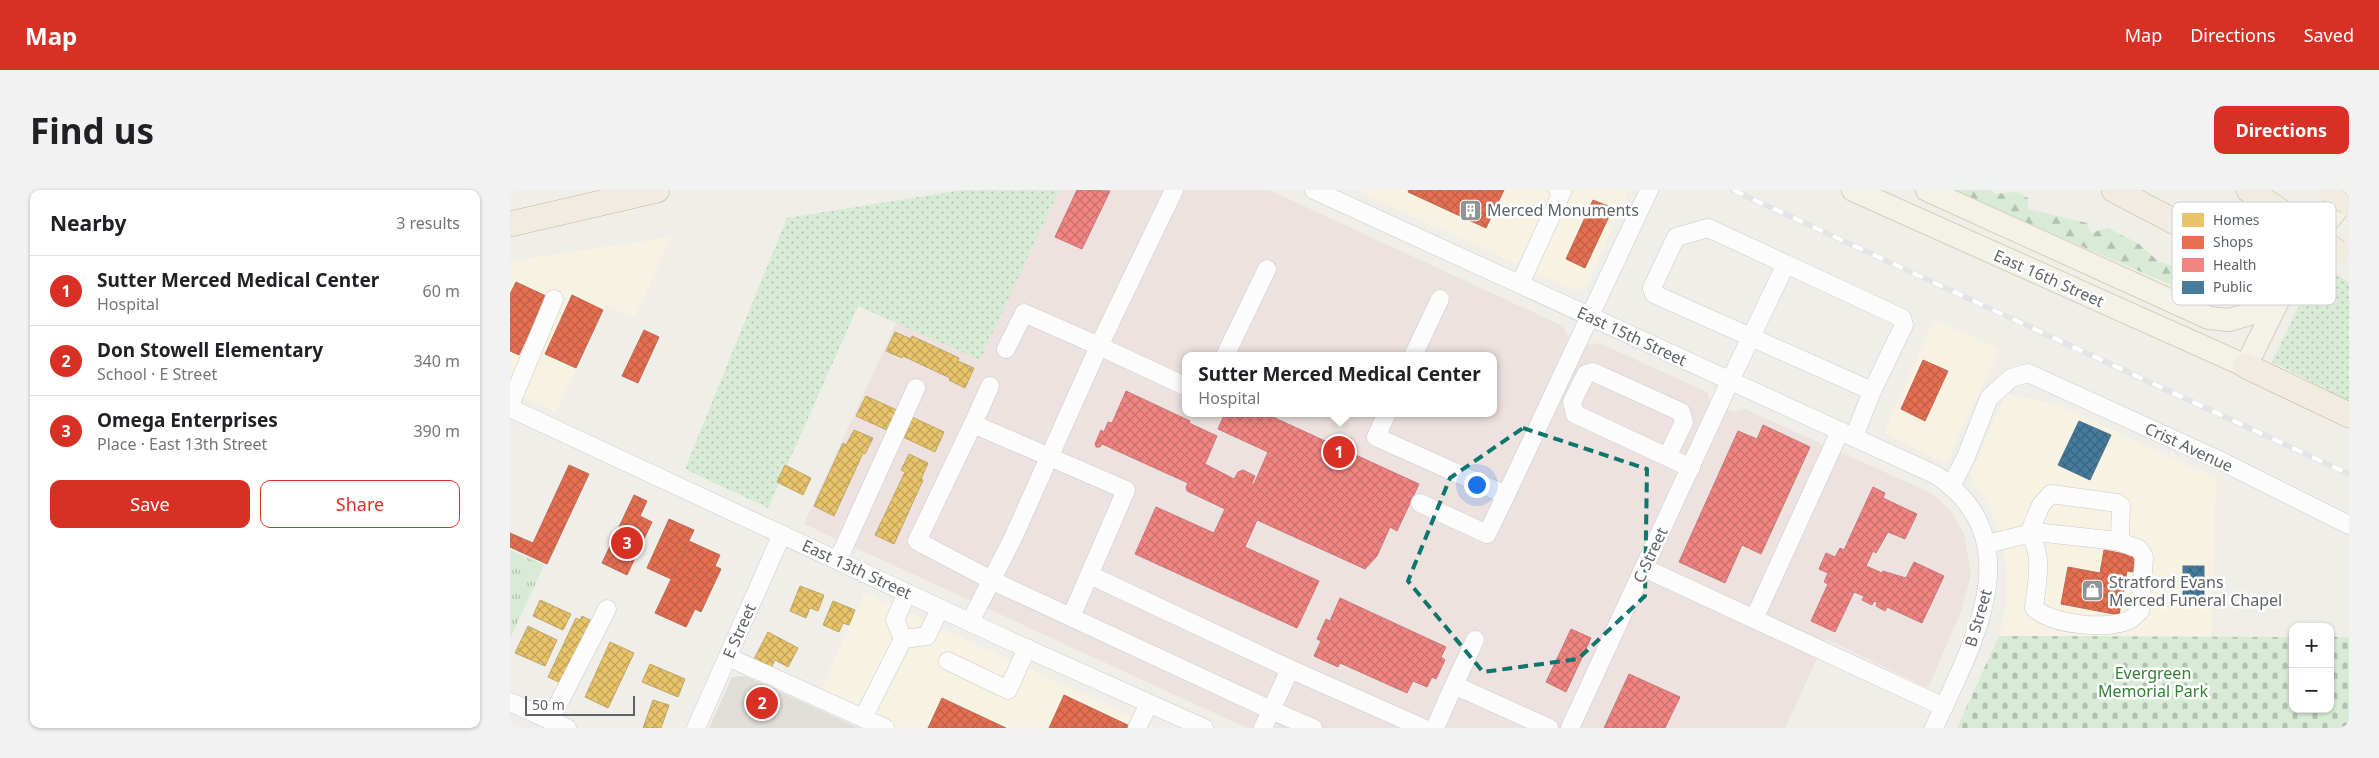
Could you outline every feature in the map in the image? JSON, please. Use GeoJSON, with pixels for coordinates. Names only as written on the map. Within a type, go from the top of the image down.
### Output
{"type":"FeatureCollection","features":[{"type":"Feature","properties":{"kind":"highway"},"geometry":{"type":"LineString","coordinates":[[510,224],[656,190]]}},
{"type":"Feature","properties":{"kind":"highway"},"geometry":{"type":"LineString","coordinates":[[2114,190],[2172,220]]}},
{"type":"Feature","properties":{"kind":"highway"},"geometry":{"type":"LineString","coordinates":[[2250,190],[2267,202]]}},
{"type":"Feature","properties":{"kind":"highway"},"geometry":{"type":"LineString","coordinates":[[2331,190],[2349,203]]}},
{"type":"Feature","properties":{"kind":"highway"},"geometry":{"type":"LineString","coordinates":[[2246,366],[2349,415]]}},
{"type":"Feature","properties":{"kind":"main road","name":"East 16th Street"},"geometry":{"type":"LineString","coordinates":[[1853,190],[2246,366]]}},
{"type":"Feature","properties":{"kind":"main road","name":"East 16th Street"},"geometry":{"type":"LineString","coordinates":[[1927,190],[2172,301]]}},
{"type":"Feature","properties":{"kind":"main road"},"geometry":{"type":"LineString","coordinates":[[2336,210],[2349,195]]}},
{"type":"Feature","properties":{"kind":"main road","name":"East 16th Street"},"geometry":{"type":"LineString","coordinates":[[2180,305],[2209,318],[2229,320],[2274,307]]}},
{"type":"Feature","properties":{"kind":"main road"},"geometry":{"type":"LineString","coordinates":[[2246,366],[2274,307]]}},
{"type":"Feature","properties":{"kind":"street"},"geometry":{"type":"LineString","coordinates":[[970,622],[993,581],[1099,346],[1174,190]]}},
{"type":"Feature","properties":{"kind":"street","name":"East 15th Street"},"geometry":{"type":"LineString","coordinates":[[1314,190],[1936,475],[1950,484]]}},
{"type":"Feature","properties":{"kind":"street"},"geometry":{"type":"LineString","coordinates":[[1520,284],[1562,192],[1558,190]]}},
{"type":"Feature","properties":{"kind":"street"},"geometry":{"type":"LineString","coordinates":[[1420,503],[1487,534],[1648,190]]}},
{"type":"Feature","properties":{"kind":"street"},"geometry":{"type":"LineString","coordinates":[[1754,619],[1847,434],[1872,391],[1904,325],[1902,318],[1708,228],[1676,237],[1652,288],[1654,294],[1872,391]]}},
{"type":"Feature","properties":{"kind":"street","name":"C Street"},"geometry":{"type":"LineString","coordinates":[[1570,728],[1786,264]]}},
{"type":"Feature","properties":{"kind":"street"},"geometry":{"type":"LineString","coordinates":[[1227,352],[1267,269]]}},
{"type":"Feature","properties":{"kind":"street"},"geometry":{"type":"LineString","coordinates":[[510,407],[554,299]]}},
{"type":"Feature","properties":{"kind":"street"},"geometry":{"type":"LineString","coordinates":[[1415,352],[1440,299]]}},
{"type":"Feature","properties":{"kind":"street"},"geometry":{"type":"LineString","coordinates":[[1006,349],[1024,313],[1182,385]]}},
{"type":"Feature","properties":{"kind":"street"},"geometry":{"type":"LineString","coordinates":[[1668,457],[1684,422],[1681,412],[1593,372],[1586,374],[1572,402],[1571,406],[1575,414],[1691,468]]}},
{"type":"Feature","properties":{"kind":"street","name":"Crist Avenue"},"geometry":{"type":"LineString","coordinates":[[1950,484],[1966,457],[1988,398],[2011,378],[2028,372],[2221,461],[2349,525]]}},
{"type":"Feature","properties":{"kind":"street"},"geometry":{"type":"LineString","coordinates":[[990,386],[916,541],[993,581],[1313,728]]}},
{"type":"Feature","properties":{"kind":"street"},"geometry":{"type":"LineString","coordinates":[[838,560],[916,388]]}},
{"type":"Feature","properties":{"kind":"street","name":"East 13th Street"},"geometry":{"type":"LineString","coordinates":[[510,407],[907,593],[1204,728]]}},
{"type":"Feature","properties":{"kind":"street"},"geometry":{"type":"LineString","coordinates":[[1385,417],[1376,437],[1506,494]]}},
{"type":"Feature","properties":{"kind":"street"},"geometry":{"type":"LineString","coordinates":[[972,424],[1126,490],[1071,617]]}},
{"type":"Feature","properties":{"kind":"street","name":"B Street"},"geometry":{"type":"LineString","coordinates":[[1934,728],[1964,663],[1986,600],[1990,575],[1987,544],[1978,518],[1950,484]]}},
{"type":"Feature","properties":{"kind":"street"},"geometry":{"type":"LineString","coordinates":[[2029,532],[2041,505],[2051,494],[2117,503],[2121,506],[2120,534],[2117,541]]}},
{"type":"Feature","properties":{"kind":"street"},"geometry":{"type":"LineString","coordinates":[[1987,544],[2029,532],[2117,541],[2139,549],[2144,557],[2140,611],[2132,619],[2112,625],[2073,623],[2042,615],[2034,608],[2038,558],[2037,544],[2029,532]]}},
{"type":"Feature","properties":{"kind":"street","name":"E Street"},"geometry":{"type":"LineString","coordinates":[[696,728],[782,534]]}},
{"type":"Feature","properties":{"kind":"street"},"geometry":{"type":"LineString","coordinates":[[1644,568],[1944,707]]}},
{"type":"Feature","properties":{"kind":"street"},"geometry":{"type":"LineString","coordinates":[[1090,575],[1290,669],[1423,728]]}},
{"type":"Feature","properties":{"kind":"street"},"geometry":{"type":"LineString","coordinates":[[904,639],[896,620],[907,593]]}},
{"type":"Feature","properties":{"kind":"street"},"geometry":{"type":"LineString","coordinates":[[904,639],[927,636],[940,608]]}},
{"type":"Feature","properties":{"kind":"street"},"geometry":{"type":"LineString","coordinates":[[550,720],[607,609]]}},
{"type":"Feature","properties":{"kind":"street"},"geometry":{"type":"LineString","coordinates":[[863,718],[904,639]]}},
{"type":"Feature","properties":{"kind":"street"},"geometry":{"type":"LineString","coordinates":[[1434,728],[1475,640]]}},
{"type":"Feature","properties":{"kind":"street"},"geometry":{"type":"LineString","coordinates":[[948,661],[1008,690],[1027,648]]}},
{"type":"Feature","properties":{"kind":"street"},"geometry":{"type":"LineString","coordinates":[[728,657],[885,728]]}},
{"type":"Feature","properties":{"kind":"street"},"geometry":{"type":"LineString","coordinates":[[1263,728],[1290,669]]}},
{"type":"Feature","properties":{"kind":"street"},"geometry":{"type":"LineString","coordinates":[[1454,685],[1549,728]]}},
{"type":"Feature","properties":{"kind":"street"},"geometry":{"type":"LineString","coordinates":[[510,702],[568,728]]}},
{"type":"Feature","properties":{"kind":"street"},"geometry":{"type":"LineString","coordinates":[[1137,728],[1149,704]]}},
{"type":"Feature","properties":{"kind":"highlighted area"},"geometry":{"type":"Polygon","coordinates":[[[1523,428],[1647,469],[1645,596],[1578,659],[1483,672],[1408,581],[1450,478],[1523,428]]]}},
{"type":"Feature","properties":{"kind":"shaded area"},"geometry":{"type":"Polygon","coordinates":[[[1059,190],[1269,190],[1563,326],[1567,336],[1588,345],[1599,343],[1707,392],[1710,401],[1733,412],[1745,409],[1931,493],[1951,511],[1964,534],[1971,575],[1961,612],[1928,688],[1826,639],[1785,728],[1247,728],[804,524],[897,321],[980,360],[1059,190]]]}},
{"type":"Feature","properties":{"kind":"shaded area"},"geometry":{"type":"Polygon","coordinates":[[[1361,190],[1629,190],[1587,286],[1576,291],[1360,192],[1361,190]]]}},
{"type":"Feature","properties":{"kind":"shaded area"},"geometry":{"type":"Polygon","coordinates":[[[671,237],[635,318],[606,305],[556,412],[510,391],[510,261],[671,237]]]}},
{"type":"Feature","properties":{"kind":"shaded area"},"geometry":{"type":"Polygon","coordinates":[[[1934,319],[2000,349],[1946,464],[1884,433],[1934,319]]]}},
{"type":"Feature","properties":{"kind":"shaded area"},"geometry":{"type":"Polygon","coordinates":[[[2006,394],[2059,405],[2216,478],[2211,637],[1999,636],[2007,601],[2006,563],[1999,531],[1985,499],[1973,485],[1971,472],[2006,394]]]}},
{"type":"Feature","properties":{"kind":"shaded area"},"geometry":{"type":"Polygon","coordinates":[[[864,592],[1156,728],[893,728],[820,693],[864,592]]]}},
{"type":"Feature","properties":{"kind":"shaded area"},"geometry":{"type":"Polygon","coordinates":[[[745,676],[859,728],[709,728],[732,677],[745,676]]]}},
{"type":"Feature","properties":{"kind":"green space"},"geometry":{"type":"Polygon","coordinates":[[[962,190],[1059,190],[980,360],[858,306],[768,508],[685,469],[787,218],[962,190]]]}},
{"type":"Feature","properties":{"kind":"green space"},"geometry":{"type":"Polygon","coordinates":[[[1952,190],[1992,190],[1995,194],[2016,192],[2028,198],[2028,209],[2087,223],[2090,233],[2108,228],[2139,244],[2159,262],[2172,266],[2172,285],[1952,190]]]}},
{"type":"Feature","properties":{"kind":"green space"},"geometry":{"type":"Polygon","coordinates":[[[2336,274],[2349,283],[2349,401],[2272,362],[2299,305],[2336,305],[2336,274]]]}},
{"type":"Feature","properties":{"kind":"green space"},"geometry":{"type":"Polygon","coordinates":[[[510,550],[544,565],[510,639],[510,550]]]}},
{"type":"Feature","properties":{"kind":"green space","name":"Evergreen Memorial Park"},"geometry":{"type":"Polygon","coordinates":[[[1999,636],[2289,637],[2289,713],[2334,713],[2334,637],[2349,637],[2349,728],[1957,728],[1999,636]]]}},
{"type":"Feature","properties":{"kind":"building: Homes"},"geometry":{"type":"Polygon","coordinates":[[[895,332],[911,339],[912,336],[959,358],[958,361],[974,368],[965,388],[949,380],[950,378],[903,356],[902,358],[886,351],[895,332]]]}},
{"type":"Feature","properties":{"kind":"building: Homes"},"geometry":{"type":"Polygon","coordinates":[[[866,396],[899,411],[889,431],[856,416],[866,396]]]}},
{"type":"Feature","properties":{"kind":"building: Homes"},"geometry":{"type":"Polygon","coordinates":[[[912,417],[944,432],[935,452],[903,437],[912,417]]]}},
{"type":"Feature","properties":{"kind":"building: Homes"},"geometry":{"type":"Polygon","coordinates":[[[854,430],[873,438],[865,454],[863,453],[834,516],[814,506],[843,443],[846,445],[854,430]]]}},
{"type":"Feature","properties":{"kind":"building: Homes"},"geometry":{"type":"Polygon","coordinates":[[[909,454],[928,463],[921,479],[923,480],[894,544],[875,535],[905,472],[901,470],[909,454]]]}},
{"type":"Feature","properties":{"kind":"building: Homes"},"geometry":{"type":"Polygon","coordinates":[[[785,465],[811,478],[803,495],[777,482],[785,465]]]}},
{"type":"Feature","properties":{"kind":"building: Homes"},"geometry":{"type":"Polygon","coordinates":[[[800,586],[824,595],[818,611],[810,608],[806,618],[790,611],[800,586]]]}},
{"type":"Feature","properties":{"kind":"building: Homes"},"geometry":{"type":"Polygon","coordinates":[[[540,600],[571,614],[563,630],[533,616],[540,600]]]}},
{"type":"Feature","properties":{"kind":"building: Homes"},"geometry":{"type":"Polygon","coordinates":[[[833,601],[855,610],[849,625],[843,623],[839,632],[823,625],[833,601]]]}},
{"type":"Feature","properties":{"kind":"building: Homes"},"geometry":{"type":"Polygon","coordinates":[[[582,616],[592,621],[563,684],[548,677],[576,618],[580,620],[582,616]]]}},
{"type":"Feature","properties":{"kind":"building: Homes"},"geometry":{"type":"Polygon","coordinates":[[[528,626],[557,640],[545,666],[515,653],[528,626]]]}},
{"type":"Feature","properties":{"kind":"building: Homes"},"geometry":{"type":"Polygon","coordinates":[[[768,632],[798,648],[788,667],[775,660],[771,668],[754,659],[768,632]]]}},
{"type":"Feature","properties":{"kind":"building: Homes"},"geometry":{"type":"Polygon","coordinates":[[[610,642],[634,653],[608,708],[585,697],[610,642]]]}},
{"type":"Feature","properties":{"kind":"building: Homes"},"geometry":{"type":"Polygon","coordinates":[[[650,664],[685,679],[678,697],[642,682],[650,664]]]}},
{"type":"Feature","properties":{"kind":"building: Homes"},"geometry":{"type":"Polygon","coordinates":[[[653,700],[669,705],[661,728],[643,728],[653,700]]]}},
{"type":"Feature","properties":{"kind":"building: Shops","name":"Merced Monuments"},"geometry":{"type":"Polygon","coordinates":[[[1409,190],[1504,190],[1486,228],[1408,192],[1409,190]]]}},
{"type":"Feature","properties":{"kind":"building: Shops"},"geometry":{"type":"Polygon","coordinates":[[[1593,200],[1613,208],[1585,268],[1566,259],[1593,200]]]}},
{"type":"Feature","properties":{"kind":"building: Shops"},"geometry":{"type":"Polygon","coordinates":[[[516,282],[546,296],[519,355],[510,351],[510,294],[516,282]]]}},
{"type":"Feature","properties":{"kind":"building: Shops"},"geometry":{"type":"Polygon","coordinates":[[[572,295],[603,310],[576,368],[545,354],[572,295]]]}},
{"type":"Feature","properties":{"kind":"building: Shops"},"geometry":{"type":"Polygon","coordinates":[[[644,330],[659,337],[638,383],[622,376],[644,330]]]}},
{"type":"Feature","properties":{"kind":"building: Shops"},"geometry":{"type":"Polygon","coordinates":[[[1923,360],[1948,371],[1925,421],[1901,409],[1923,360]]]}},
{"type":"Feature","properties":{"kind":"building: Shops"},"geometry":{"type":"Polygon","coordinates":[[[569,465],[589,474],[547,564],[510,547],[510,533],[533,543],[569,465]]]}},
{"type":"Feature","properties":{"kind":"building: Shops"},"geometry":{"type":"Polygon","coordinates":[[[634,495],[647,501],[640,516],[652,522],[627,575],[602,563],[634,495]]]}},
{"type":"Feature","properties":{"kind":"building: Shops"},"geometry":{"type":"Polygon","coordinates":[[[669,519],[694,530],[671,579],[647,568],[669,519]]]}},
{"type":"Feature","properties":{"kind":"building: Shops"},"geometry":{"type":"Polygon","coordinates":[[[689,541],[720,555],[715,566],[721,569],[701,612],[695,609],[686,627],[655,613],[689,541]]]}},
{"type":"Feature","properties":{"kind":"building: Shops","name":"Stratford Evans Merced Funeral Chapel"},"geometry":{"type":"Polygon","coordinates":[[[2104,550],[2136,556],[2133,572],[2127,571],[2119,615],[2061,604],[2068,567],[2100,573],[2104,550]]]}},
{"type":"Feature","properties":{"kind":"building: Shops"},"geometry":{"type":"Polygon","coordinates":[[[1064,695],[1132,727],[1049,728],[1064,695]]]}},
{"type":"Feature","properties":{"kind":"building: Shops"},"geometry":{"type":"Polygon","coordinates":[[[942,698],[1006,728],[928,728],[942,698]]]}},
{"type":"Feature","properties":{"kind":"building: Health"},"geometry":{"type":"Polygon","coordinates":[[[1077,190],[1110,191],[1082,249],[1055,237],[1077,190]]]}},
{"type":"Feature","properties":{"kind":"building: Health"},"geometry":{"type":"Polygon","coordinates":[[[1126,391],[1217,436],[1205,464],[1234,479],[1238,472],[1243,470],[1255,476],[1252,483],[1254,484],[1268,452],[1218,429],[1223,417],[1273,417],[1419,484],[1397,531],[1390,527],[1377,556],[1365,569],[1257,520],[1245,547],[1319,581],[1297,628],[1135,554],[1156,507],[1214,533],[1225,509],[1187,491],[1188,483],[1102,444],[1100,447],[1096,447],[1095,444],[1101,430],[1104,432],[1108,422],[1112,423],[1126,391]]]}},
{"type":"Feature","properties":{"kind":"building: Health"},"geometry":{"type":"Polygon","coordinates":[[[1763,425],[1810,447],[1761,554],[1742,545],[1725,583],[1679,562],[1738,431],[1757,439],[1763,425]]]}},
{"type":"Feature","properties":{"kind":"building: Health"},"geometry":{"type":"Polygon","coordinates":[[[1873,487],[1885,493],[1883,498],[1917,514],[1905,539],[1888,532],[1876,553],[1873,551],[1866,566],[1882,573],[1883,571],[1906,578],[1914,562],[1944,576],[1922,623],[1887,607],[1885,611],[1876,606],[1877,602],[1874,601],[1872,605],[1862,600],[1864,596],[1854,592],[1835,632],[1811,621],[1828,584],[1824,582],[1828,573],[1819,569],[1826,553],[1835,557],[1840,548],[1844,550],[1873,487]]]}},
{"type":"Feature","properties":{"kind":"building: Health"},"geometry":{"type":"Polygon","coordinates":[[[1340,598],[1446,647],[1441,657],[1445,660],[1436,679],[1432,677],[1427,687],[1413,681],[1407,693],[1340,663],[1338,667],[1314,656],[1321,641],[1317,639],[1326,619],[1330,621],[1340,598]]]}},
{"type":"Feature","properties":{"kind":"building: Health"},"geometry":{"type":"Polygon","coordinates":[[[1571,629],[1591,638],[1566,692],[1546,682],[1571,629]]]}},
{"type":"Feature","properties":{"kind":"building: Health"},"geometry":{"type":"Polygon","coordinates":[[[1629,674],[1680,697],[1665,728],[1604,728],[1629,674]]]}},
{"type":"Feature","properties":{"kind":"building: Public"},"geometry":{"type":"Polygon","coordinates":[[[2079,421],[2111,435],[2090,480],[2058,465],[2079,421]]]}},
{"type":"Feature","properties":{"kind":"building: Public"},"geometry":{"type":"Polygon","coordinates":[[[2183,566],[2204,566],[2204,600],[2183,600],[2183,566]]]}},
{"type":"Feature","properties":{"kind":"railway"},"geometry":{"type":"LineString","coordinates":[[1733,190],[2349,474]]}},
{"type":"Feature","properties":{"kind":"place","name":"Merced Monuments"},"geometry":{"type":"Point","coordinates":[1471,210]}},
{"type":"Feature","properties":{"kind":"place","name":"Sutter Merced Medical Center"},"geometry":{"type":"Point","coordinates":[1339,452]}},
{"type":"Feature","properties":{"kind":"place","name":"Omega Enterprises"},"geometry":{"type":"Point","coordinates":[627,543]}},
{"type":"Feature","properties":{"kind":"place","name":"Stratford Evans Merced Funeral Chapel"},"geometry":{"type":"Point","coordinates":[2093,591]}},
{"type":"Feature","properties":{"kind":"place","name":"Don Stowell Elementary"},"geometry":{"type":"Point","coordinates":[762,703]}}]}
